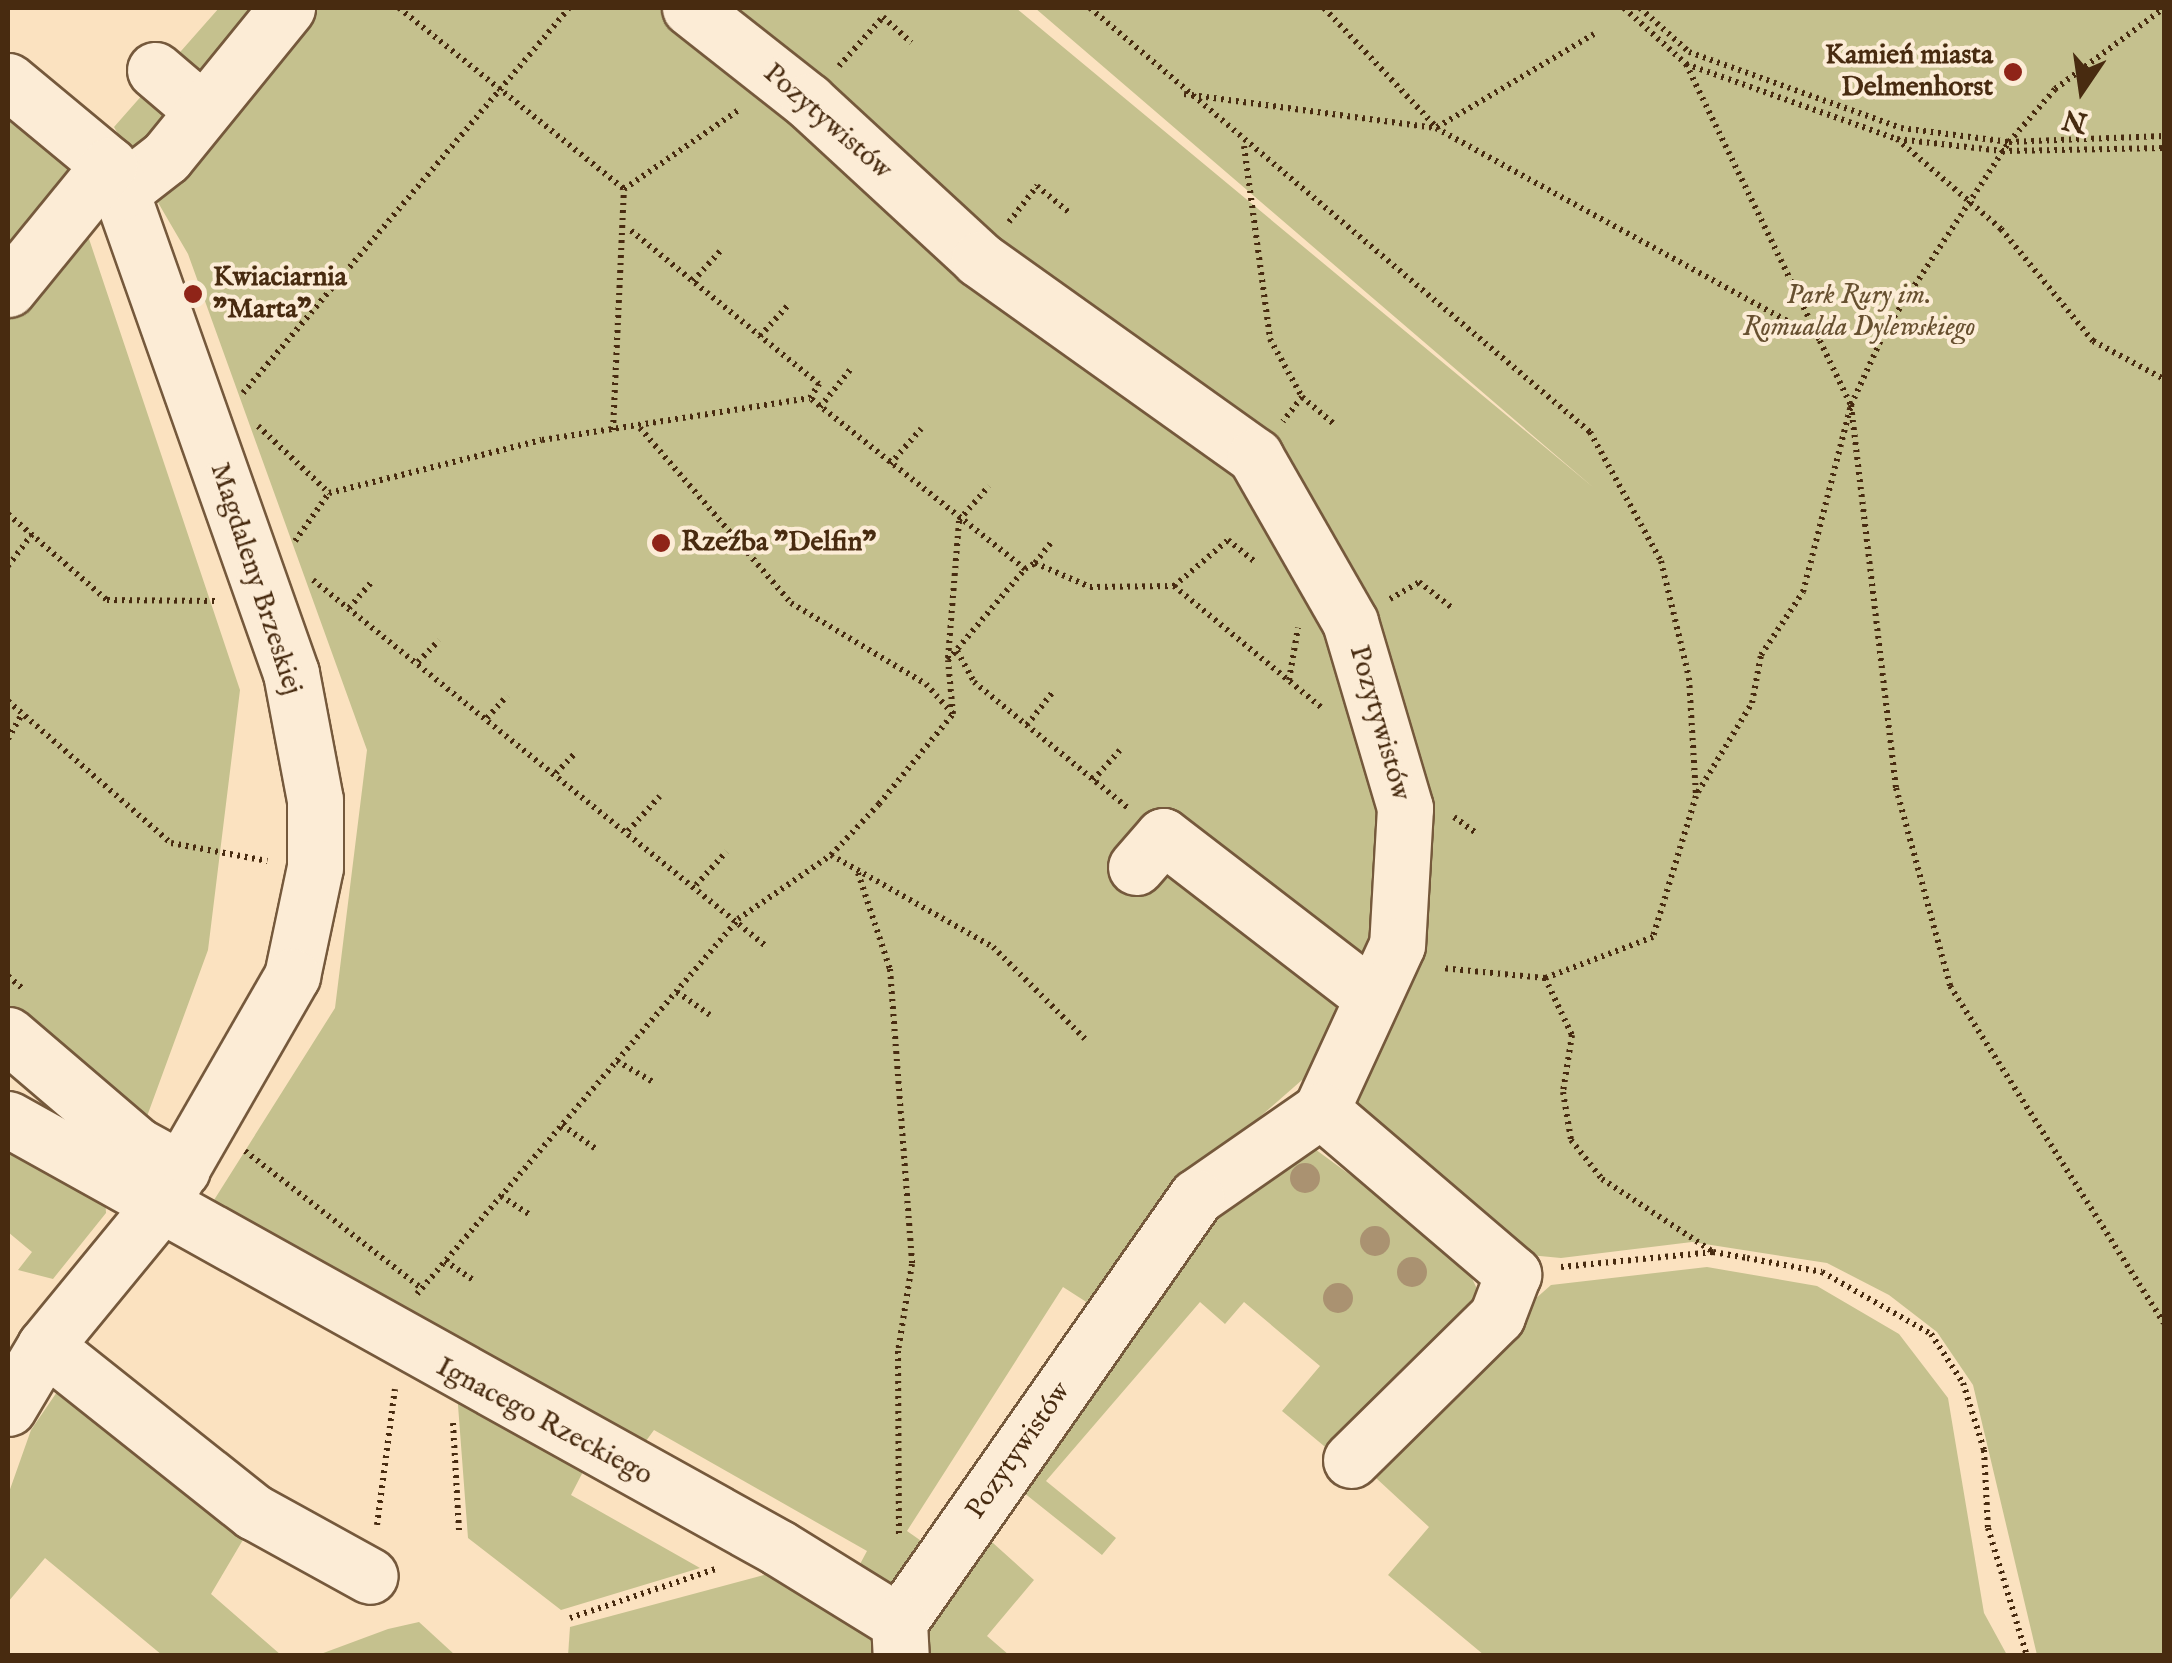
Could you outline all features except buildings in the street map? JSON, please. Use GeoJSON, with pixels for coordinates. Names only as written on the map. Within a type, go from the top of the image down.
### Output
{"type":"FeatureCollection","features":[{"type":"Feature","properties":{"kind":"street"},"geometry":{"type":"LineString","coordinates":[[8,288],[115,178],[166,157],[287,8]]}},
{"type":"Feature","properties":{"kind":"street","name":"Pozytywistów"},"geometry":{"type":"LineString","coordinates":[[690,8],[795,90],[979,260],[1254,456],[1405,808],[1397,945],[1321,1110],[1196,1197],[900,1639]]}},
{"type":"Feature","properties":{"kind":"street"},"geometry":{"type":"LineString","coordinates":[[154,70],[202,110]]}},
{"type":"Feature","properties":{"kind":"street"},"geometry":{"type":"LineString","coordinates":[[8,81],[115,178]]}},
{"type":"Feature","properties":{"kind":"street","name":"Magdaleny Brzeskiej"},"geometry":{"type":"LineString","coordinates":[[8,1408],[45,1346],[190,1180],[292,976],[282,870],[315,800],[291,672],[115,178]]}},
{"type":"Feature","properties":{"kind":"street"},"geometry":{"type":"LineString","coordinates":[[1150,852],[1371,996]]}},
{"type":"Feature","properties":{"kind":"street"},"geometry":{"type":"LineString","coordinates":[[8,1036],[104,1116],[190,1180]]}},
{"type":"Feature","properties":{"kind":"street"},"geometry":{"type":"LineString","coordinates":[[1321,1110],[1513,1274],[1496,1316],[1351,1460]]}},
{"type":"Feature","properties":{"kind":"street"},"geometry":{"type":"LineString","coordinates":[[8,1119],[190,1180]]}},
{"type":"Feature","properties":{"kind":"street","name":"Ignacego Rzeckiego"},"geometry":{"type":"LineString","coordinates":[[190,1180],[392,1338],[779,1548],[900,1639]]}},
{"type":"Feature","properties":{"kind":"street"},"geometry":{"type":"LineString","coordinates":[[45,1346],[254,1512],[370,1576]]}},
{"type":"Feature","properties":{"kind":"path"},"geometry":{"type":"LineString","coordinates":[[399,8],[501,96],[624,190],[628,228],[613,430]]}},
{"type":"Feature","properties":{"kind":"path"},"geometry":{"type":"LineString","coordinates":[[230,410],[501,96],[569,8]]}},
{"type":"Feature","properties":{"kind":"path"},"geometry":{"type":"LineString","coordinates":[[1090,8],[1183,94],[1590,432],[1661,562],[1689,678],[1696,796]]}},
{"type":"Feature","properties":{"kind":"path"},"geometry":{"type":"LineString","coordinates":[[1324,8],[1436,128],[1822,341]]}},
{"type":"Feature","properties":{"kind":"path"},"geometry":{"type":"LineString","coordinates":[[1624,8],[1686,64],[1851,405],[1896,788],[1950,986],[2164,1323]]}},
{"type":"Feature","properties":{"kind":"path"},"geometry":{"type":"LineString","coordinates":[[1640,8],[1689,52],[1901,128],[2009,142],[2164,136]]}},
{"type":"Feature","properties":{"kind":"path"},"geometry":{"type":"LineString","coordinates":[[1371,996],[1422,966],[1545,978],[1653,937],[1696,796],[1752,703],[1761,655],[1804,592],[1851,405],[1886,329],[1974,203],[2002,151],[2054,89],[2164,8]]}},
{"type":"Feature","properties":{"kind":"path"},"geometry":{"type":"LineString","coordinates":[[624,190],[795,90],[882,17],[911,42]]}},
{"type":"Feature","properties":{"kind":"path"},"geometry":{"type":"LineString","coordinates":[[1183,94],[1436,128],[1594,34]]}},
{"type":"Feature","properties":{"kind":"path"},"geometry":{"type":"LineString","coordinates":[[1686,64],[1897,139],[2002,151],[2164,148]]}},
{"type":"Feature","properties":{"kind":"path"},"geometry":{"type":"LineString","coordinates":[[1897,139],[1974,203],[2093,341],[2164,380]]}},
{"type":"Feature","properties":{"kind":"path"},"geometry":{"type":"LineString","coordinates":[[1244,145],[1270,338],[1302,396],[1334,424]]}},
{"type":"Feature","properties":{"kind":"path"},"geometry":{"type":"LineString","coordinates":[[979,260],[1037,186],[1071,214]]}},
{"type":"Feature","properties":{"kind":"path"},"geometry":{"type":"LineString","coordinates":[[284,558],[330,493],[613,430],[810,398],[819,384],[628,228]]}},
{"type":"Feature","properties":{"kind":"path"},"geometry":{"type":"LineString","coordinates":[[693,281],[722,249]]}},
{"type":"Feature","properties":{"kind":"path"},"geometry":{"type":"LineString","coordinates":[[760,336],[788,304]]}},
{"type":"Feature","properties":{"kind":"path"},"geometry":{"type":"LineString","coordinates":[[820,407],[850,370]]}},
{"type":"Feature","properties":{"kind":"path"},"geometry":{"type":"LineString","coordinates":[[1254,456],[1302,396]]}},
{"type":"Feature","properties":{"kind":"path"},"geometry":{"type":"LineString","coordinates":[[810,398],[1025,569]]}},
{"type":"Feature","properties":{"kind":"path"},"geometry":{"type":"LineString","coordinates":[[248,418],[330,493]]}},
{"type":"Feature","properties":{"kind":"path"},"geometry":{"type":"LineString","coordinates":[[640,427],[791,603],[926,684],[953,714]]}},
{"type":"Feature","properties":{"kind":"path"},"geometry":{"type":"LineString","coordinates":[[890,464],[920,429]]}},
{"type":"Feature","properties":{"kind":"path"},"geometry":{"type":"LineString","coordinates":[[370,1576],[392,1338],[422,1289],[445,1261],[738,920],[831,854],[953,714],[948,660],[960,520],[989,486]]}},
{"type":"Feature","properties":{"kind":"path"},"geometry":{"type":"LineString","coordinates":[[8,514],[108,600],[218,600]]}},
{"type":"Feature","properties":{"kind":"path"},"geometry":{"type":"LineString","coordinates":[[8,566],[32,534]]}},
{"type":"Feature","properties":{"kind":"path"},"geometry":{"type":"LineString","coordinates":[[948,660],[1054,540]]}},
{"type":"Feature","properties":{"kind":"path"},"geometry":{"type":"LineString","coordinates":[[1174,586],[1228,540],[1273,576]]}},
{"type":"Feature","properties":{"kind":"path"},"geometry":{"type":"LineString","coordinates":[[1035,563],[1090,586],[1174,586],[1332,716]]}},
{"type":"Feature","properties":{"kind":"path"},"geometry":{"type":"LineString","coordinates":[[296,568],[696,885],[767,947]]}},
{"type":"Feature","properties":{"kind":"path"},"geometry":{"type":"LineString","coordinates":[[213,582],[224,617]]}},
{"type":"Feature","properties":{"kind":"path"},"geometry":{"type":"LineString","coordinates":[[349,608],[372,582]]}},
{"type":"Feature","properties":{"kind":"path"},"geometry":{"type":"LineString","coordinates":[[1289,681],[1325,619],[1419,582],[1451,607]]}},
{"type":"Feature","properties":{"kind":"path"},"geometry":{"type":"LineString","coordinates":[[418,662],[440,640]]}},
{"type":"Feature","properties":{"kind":"path"},"geometry":{"type":"LineString","coordinates":[[957,651],[974,682],[1094,780],[1150,852]]}},
{"type":"Feature","properties":{"kind":"path"},"geometry":{"type":"LineString","coordinates":[[1027,725],[1052,693]]}},
{"type":"Feature","properties":{"kind":"path"},"geometry":{"type":"LineString","coordinates":[[487,718],[507,696]]}},
{"type":"Feature","properties":{"kind":"path"},"geometry":{"type":"LineString","coordinates":[[8,702],[171,843],[282,870]]}},
{"type":"Feature","properties":{"kind":"path"},"geometry":{"type":"LineString","coordinates":[[8,738],[21,716]]}},
{"type":"Feature","properties":{"kind":"path"},"geometry":{"type":"LineString","coordinates":[[1094,780],[1120,750]]}},
{"type":"Feature","properties":{"kind":"path"},"geometry":{"type":"LineString","coordinates":[[556,773],[575,753]]}},
{"type":"Feature","properties":{"kind":"path"},"geometry":{"type":"LineString","coordinates":[[628,831],[660,796]]}},
{"type":"Feature","properties":{"kind":"path"},"geometry":{"type":"LineString","coordinates":[[266,844],[282,870]]}},
{"type":"Feature","properties":{"kind":"path"},"geometry":{"type":"LineString","coordinates":[[696,885],[726,852]]}},
{"type":"Feature","properties":{"kind":"path"},"geometry":{"type":"LineString","coordinates":[[831,854],[858,874],[993,947],[1084,1039]]}},
{"type":"Feature","properties":{"kind":"path"},"geometry":{"type":"LineString","coordinates":[[858,874],[890,968],[912,1264],[898,1351],[899,1545]]}},
{"type":"Feature","properties":{"kind":"path"},"geometry":{"type":"LineString","coordinates":[[1545,978],[1572,1035],[1563,1092],[1571,1140],[1602,1179],[1713,1252]]}},
{"type":"Feature","properties":{"kind":"path"},"geometry":{"type":"LineString","coordinates":[[676,992],[710,1015]]}},
{"type":"Feature","properties":{"kind":"path"},"geometry":{"type":"LineString","coordinates":[[617,1060],[653,1082]]}},
{"type":"Feature","properties":{"kind":"path"},"geometry":{"type":"LineString","coordinates":[[562,1124],[596,1150]]}},
{"type":"Feature","properties":{"kind":"path"},"geometry":{"type":"LineString","coordinates":[[190,1180],[240,1147],[249,1133]]}},
{"type":"Feature","properties":{"kind":"path"},"geometry":{"type":"LineString","coordinates":[[240,1147],[422,1289]]}},
{"type":"Feature","properties":{"kind":"path"},"geometry":{"type":"LineString","coordinates":[[501,1196],[528,1214]]}},
{"type":"Feature","properties":{"kind":"path"},"geometry":{"type":"LineString","coordinates":[[1513,1274],[1713,1252],[1822,1272],[1931,1334],[1964,1383],[1978,1433],[1988,1528],[2027,1656]]}},
{"type":"Feature","properties":{"kind":"path"},"geometry":{"type":"LineString","coordinates":[[445,1261],[472,1280]]}},
{"type":"Feature","properties":{"kind":"path"},"geometry":{"type":"LineString","coordinates":[[450,1372],[459,1531]]}},
{"type":"Feature","properties":{"kind":"path"},"geometry":{"type":"LineString","coordinates":[[570,1618],[779,1548]]}},
{"type":"Feature","properties":{"kind":"path"},"geometry":{"type":"LineString","coordinates":[[1447,1656],[1460,1656]]}},
{"type":"Feature","properties":{"kind":"green space","name":"Park Rury im. Romualda Dylewskiego"},"geometry":{"type":"Polygon","coordinates":[[[219,8],[1016,8],[1594,488],[1035,8],[2164,8],[2164,1655],[2037,1655],[1973,1385],[1937,1332],[1889,1295],[1827,1263],[1692,1242],[1561,1258],[1507,1253],[1302,1080],[1164,1201],[1091,1305],[1063,1287],[907,1531],[927,1545],[886,1595],[851,1581],[867,1551],[654,1430],[635,1456],[209,1208],[335,1008],[367,750],[188,254],[114,127],[219,8]]]}},
{"type":"Feature","properties":{"kind":"green space"},"geometry":{"type":"Polygon","coordinates":[[[8,95],[99,168],[77,203],[240,690],[208,950],[142,1130],[8,1053],[8,95]]]}},
{"type":"Feature","properties":{"kind":"green space"},"geometry":{"type":"Polygon","coordinates":[[[8,1135],[105,1194],[106,1213],[53,1279],[18,1270],[32,1252],[8,1232],[8,1135]]]}},
{"type":"Feature","properties":{"kind":"green space"},"geometry":{"type":"Polygon","coordinates":[[[1304,1141],[1462,1257],[1486,1308],[1336,1456],[1282,1411],[1320,1366],[1244,1302],[1225,1324],[1200,1302],[1046,1481],[1116,1538],[1102,1555],[1014,1485],[1211,1213],[1304,1141]]]}},
{"type":"Feature","properties":{"kind":"green space"},"geometry":{"type":"Polygon","coordinates":[[[1707,1267],[1817,1286],[1899,1334],[1948,1398],[1984,1613],[2007,1655],[1484,1655],[1388,1575],[1429,1527],[1363,1466],[1508,1323],[1551,1285],[1707,1267]]]}},
{"type":"Feature","properties":{"kind":"green space"},"geometry":{"type":"Polygon","coordinates":[[[59,1389],[247,1533],[211,1594],[281,1655],[162,1655],[45,1558],[8,1602],[8,1495],[31,1430],[59,1389]]]}},
{"type":"Feature","properties":{"kind":"green space"},"geometry":{"type":"Polygon","coordinates":[[[457,1392],[587,1464],[571,1495],[700,1568],[561,1610],[468,1538],[457,1392]]]}},
{"type":"Feature","properties":{"kind":"green space"},"geometry":{"type":"Polygon","coordinates":[[[983,1534],[1034,1580],[987,1636],[1009,1655],[927,1656],[928,1619],[983,1534]]]}},
{"type":"Feature","properties":{"kind":"green space"},"geometry":{"type":"Polygon","coordinates":[[[775,1572],[891,1643],[891,1656],[568,1656],[570,1627],[775,1572]]]}},
{"type":"Feature","properties":{"kind":"green space"},"geometry":{"type":"Polygon","coordinates":[[[419,1622],[455,1655],[318,1655],[388,1629],[419,1622]]]}},
{"type":"Feature","properties":{"kind":"place","name":"Kamień miasta Delmenhorst"},"geometry":{"type":"Point","coordinates":[2013,72]}},
{"type":"Feature","properties":{"kind":"place","name":"Kwiaciarnia \"Marta\""},"geometry":{"type":"Point","coordinates":[193,294]}},
{"type":"Feature","properties":{"kind":"place","name":"Rzeźba \"Delfin\""},"geometry":{"type":"Point","coordinates":[661,543]}}]}
